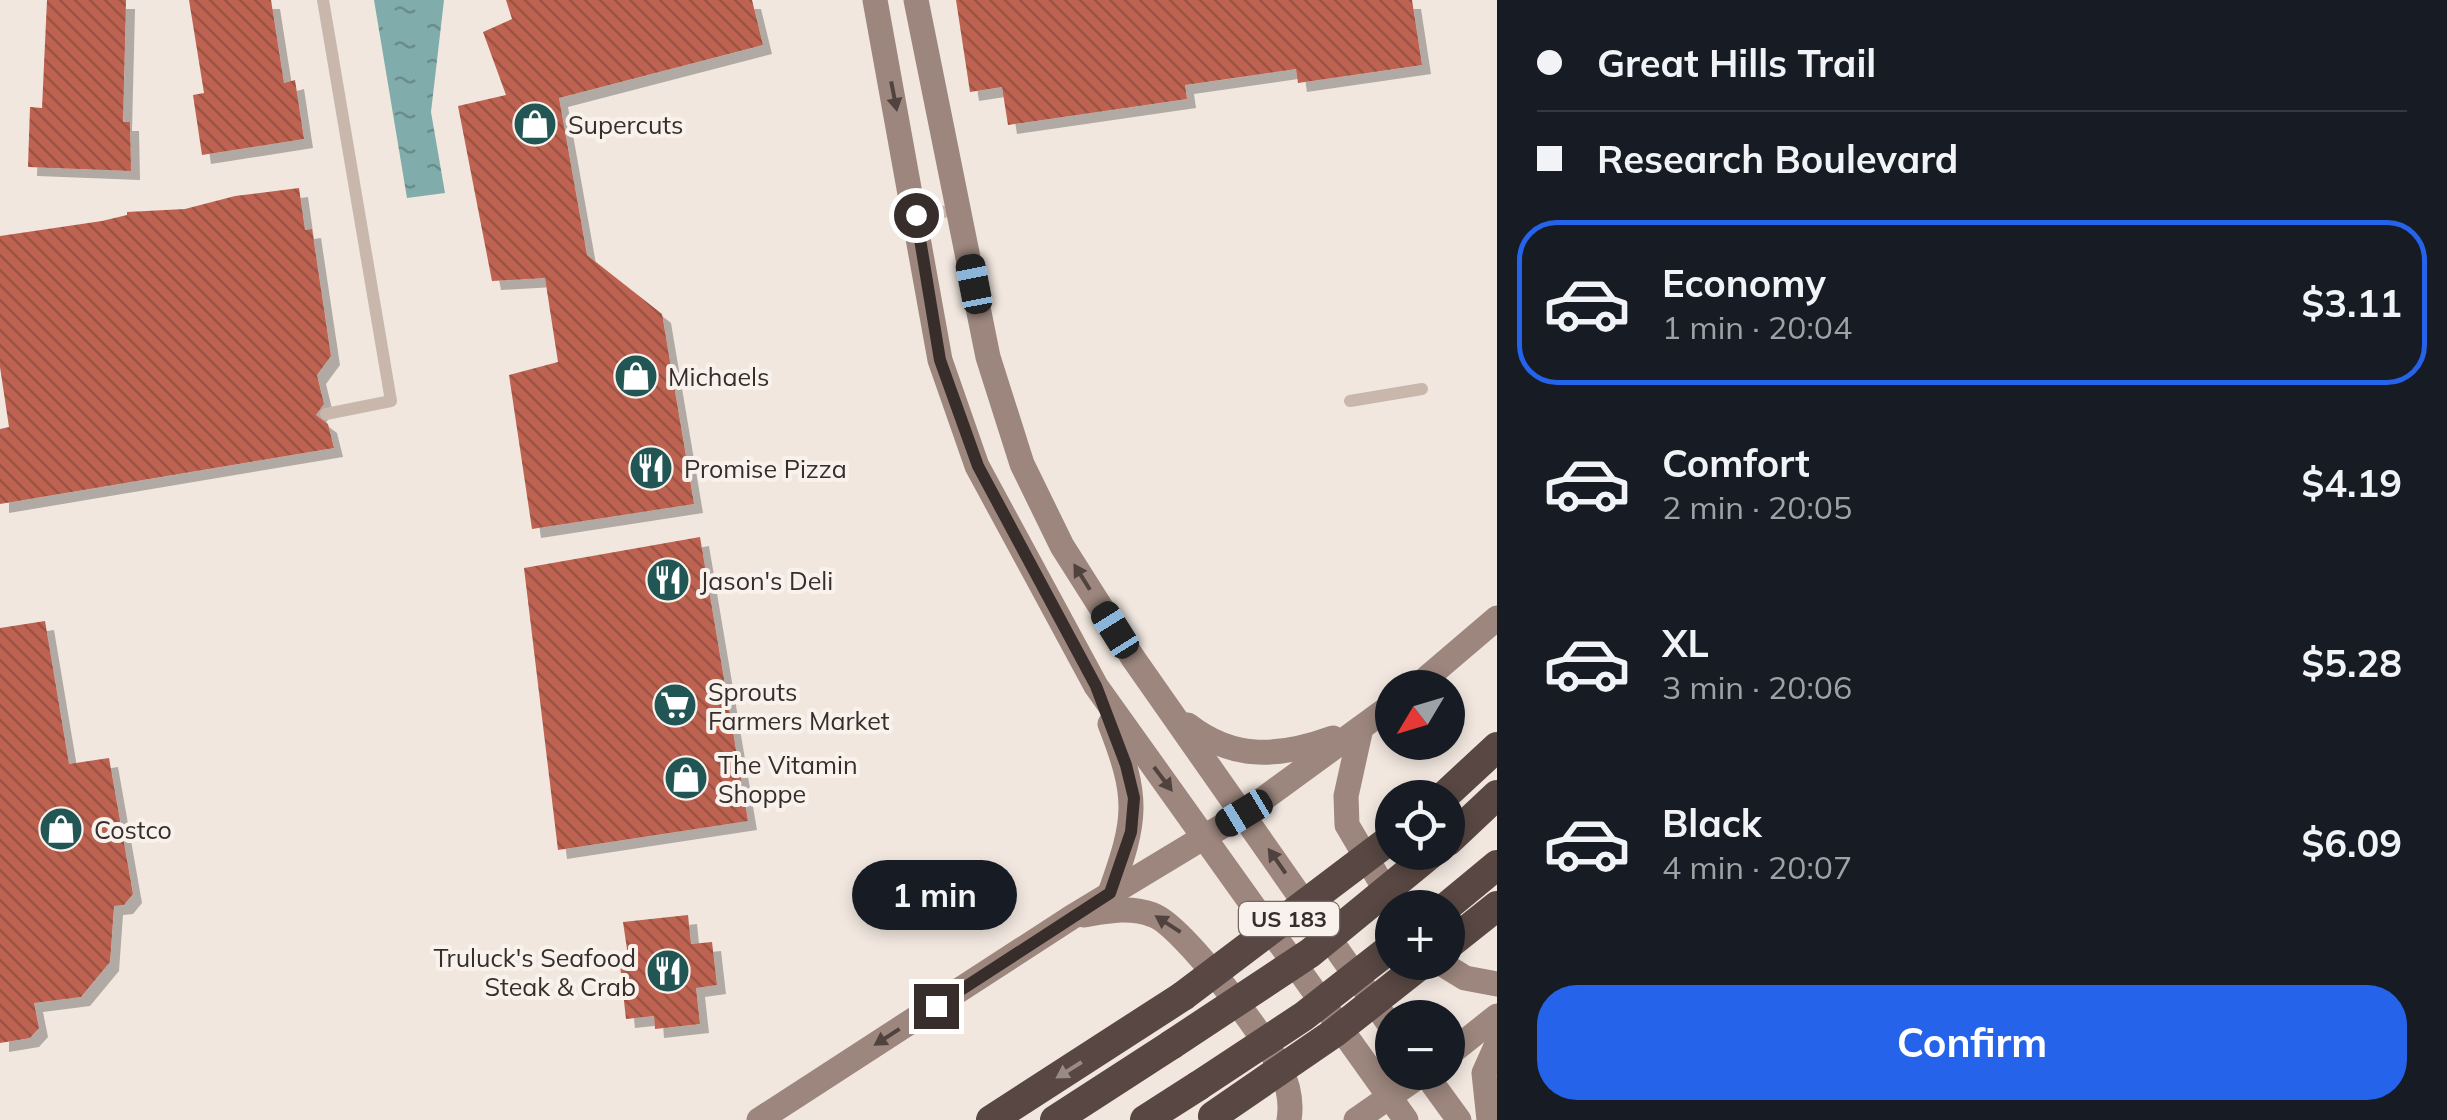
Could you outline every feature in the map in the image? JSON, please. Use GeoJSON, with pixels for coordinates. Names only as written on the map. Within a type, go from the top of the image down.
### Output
{"type":"FeatureCollection","features":[{"type":"Feature","properties":{"kind":"highway"},"geometry":{"type":"LineString","coordinates":[[1462,780],[1497,748]]}},
{"type":"Feature","properties":{"kind":"highway"},"geometry":{"type":"LineString","coordinates":[[1465,824],[1497,795]]}},
{"type":"Feature","properties":{"kind":"highway","name":"US 183"},"geometry":{"type":"LineString","coordinates":[[991,1120],[1148,1020],[1281,926],[1375,851]]}},
{"type":"Feature","properties":{"kind":"highway"},"geometry":{"type":"LineString","coordinates":[[1055,1120],[1310,953],[1411,870]]}},
{"type":"Feature","properties":{"kind":"highway"},"geometry":{"type":"LineString","coordinates":[[1465,900],[1491,890]]}},
{"type":"Feature","properties":{"kind":"highway"},"geometry":{"type":"LineString","coordinates":[[1465,923],[1491,890]]}},
{"type":"Feature","properties":{"kind":"highway"},"geometry":{"type":"LineString","coordinates":[[1145,1120],[1304,1016],[1375,961]]}},
{"type":"Feature","properties":{"kind":"highway"},"geometry":{"type":"LineString","coordinates":[[1210,1118],[1399,980]]}},
{"type":"Feature","properties":{"kind":"street"},"geometry":{"type":"LineString","coordinates":[[875,0],[940,360],[978,466],[1096,686],[1126,765],[1134,798],[1131,832],[1110,893]]}},
{"type":"Feature","properties":{"kind":"street"},"geometry":{"type":"LineString","coordinates":[[916,0],[988,358],[1022,464],[1062,546],[1375,1003]]}},
{"type":"Feature","properties":{"kind":"street"},"geometry":{"type":"LineString","coordinates":[[1436,670],[1497,618]]}},
{"type":"Feature","properties":{"kind":"street"},"geometry":{"type":"LineString","coordinates":[[1096,686],[1406,1120]]}},
{"type":"Feature","properties":{"kind":"street"},"geometry":{"type":"LineString","coordinates":[[1175,715],[1208,741],[1269,755],[1295,752],[1361,728]]}},
{"type":"Feature","properties":{"kind":"street"},"geometry":{"type":"LineString","coordinates":[[759,1120],[1072,917],[1244,813],[1375,718]]}},
{"type":"Feature","properties":{"kind":"street"},"geometry":{"type":"LineString","coordinates":[[1361,728],[1346,796],[1347,825],[1385,890]]}},
{"type":"Feature","properties":{"kind":"street"},"geometry":{"type":"LineString","coordinates":[[1072,917],[1124,909],[1154,915],[1184,934],[1280,1066],[1291,1104],[1289,1120]]}},
{"type":"Feature","properties":{"kind":"street"},"geometry":{"type":"LineString","coordinates":[[1465,978],[1497,984]]}},
{"type":"Feature","properties":{"kind":"street"},"geometry":{"type":"LineString","coordinates":[[1465,1041],[1497,1016]]}},
{"type":"Feature","properties":{"kind":"street"},"geometry":{"type":"LineString","coordinates":[[1489,1120],[1484,1072],[1497,1044]]}},
{"type":"Feature","properties":{"kind":"street"},"geometry":{"type":"LineString","coordinates":[[1356,1120],[1399,1090]]}},
{"type":"Feature","properties":{"kind":"street"},"geometry":{"type":"LineString","coordinates":[[1437,1090],[1459,1120]]}},
{"type":"Feature","properties":{"kind":"lane"},"geometry":{"type":"LineString","coordinates":[[323,0],[391,401],[326,414]]}},
{"type":"Feature","properties":{"kind":"lane"},"geometry":{"type":"LineString","coordinates":[[916,215],[960,210]]}},
{"type":"Feature","properties":{"kind":"lane"},"geometry":{"type":"LineString","coordinates":[[1350,401],[1422,390]]}},
{"type":"Feature","properties":{"kind":"water"},"geometry":{"type":"Polygon","coordinates":[[[374,0],[444,0],[431,112],[445,193],[407,198],[374,0]]]}},
{"type":"Feature","properties":{"kind":"building"},"geometry":{"type":"Polygon","coordinates":[[[47,0],[126,0],[123,122],[130,122],[131,171],[28,167],[30,107],[42,108],[47,0]]]}},
{"type":"Feature","properties":{"kind":"building"},"geometry":{"type":"Polygon","coordinates":[[[189,0],[271,0],[284,83],[295,80],[304,139],[202,155],[193,95],[204,93],[189,0]]]}},
{"type":"Feature","properties":{"kind":"building"},"geometry":{"type":"Polygon","coordinates":[[[506,0],[752,0],[763,45],[559,98],[587,255],[662,314],[694,504],[532,529],[509,375],[558,362],[545,278],[492,281],[458,106],[506,95],[483,32],[512,19],[506,0]]]}},
{"type":"Feature","properties":{"kind":"building"},"geometry":{"type":"Polygon","coordinates":[[[956,0],[1412,0],[1422,65],[1298,83],[1296,69],[1185,85],[1187,99],[1008,125],[1002,87],[970,92],[956,0]]]}},
{"type":"Feature","properties":{"kind":"building"},"geometry":{"type":"Polygon","coordinates":[[[299,188],[305,230],[312,229],[331,356],[317,375],[324,404],[316,415],[328,424],[334,448],[0,504],[0,429],[9,427],[0,367],[0,236],[102,221],[127,212],[185,209],[235,196],[299,188]]]}},
{"type":"Feature","properties":{"kind":"building"},"geometry":{"type":"Polygon","coordinates":[[[700,537],[748,821],[558,850],[524,568],[700,537]]]}},
{"type":"Feature","properties":{"kind":"building","name":"Costco"},"geometry":{"type":"Polygon","coordinates":[[[45,621],[69,764],[109,758],[133,894],[124,905],[114,906],[110,962],[81,997],[34,1003],[39,1028],[30,1038],[0,1043],[0,628],[45,621]]]}},
{"type":"Feature","properties":{"kind":"building","name":"Truluck's Seafood Steak & Crab"},"geometry":{"type":"Polygon","coordinates":[[[688,915],[691,944],[712,942],[717,985],[696,988],[700,1024],[655,1029],[654,1016],[626,1019],[619,956],[628,956],[623,922],[688,915]]]}},
{"type":"Feature","properties":{"kind":"place","name":"Supercuts"},"geometry":{"type":"Point","coordinates":[535,124]}},
{"type":"Feature","properties":{"kind":"place","name":"Michaels"},"geometry":{"type":"Point","coordinates":[636,376]}},
{"type":"Feature","properties":{"kind":"place","name":"Promise Pizza"},"geometry":{"type":"Point","coordinates":[651,468]}},
{"type":"Feature","properties":{"kind":"place","name":"Jason's Deli"},"geometry":{"type":"Point","coordinates":[668,580]}},
{"type":"Feature","properties":{"kind":"place","name":"Sprouts Farmers Market"},"geometry":{"type":"Point","coordinates":[675,705]}},
{"type":"Feature","properties":{"kind":"place","name":"The Vitamin Shoppe"},"geometry":{"type":"Point","coordinates":[686,778]}},
{"type":"Feature","properties":{"kind":"place","name":"Costco"},"geometry":{"type":"Point","coordinates":[61,829]}},
{"type":"Feature","properties":{"kind":"place","name":"Truluck's Seafood Steak & Crab"},"geometry":{"type":"Point","coordinates":[668,971]}},
{"type":"Feature","properties":{"kind":"route"},"geometry":{"type":"LineString","coordinates":[[916,215],[940,360],[978,466],[1024,559],[1096,686],[1126,765],[1134,798],[1131,832],[1110,893],[936,1006]]}}]}
